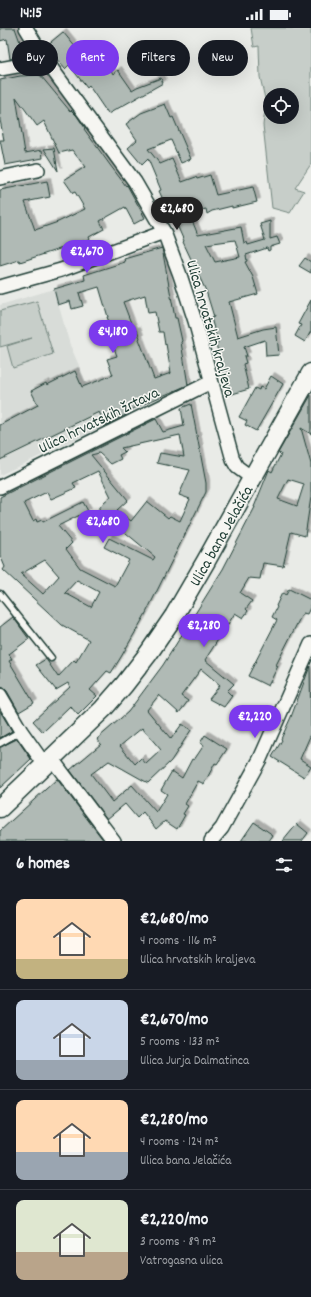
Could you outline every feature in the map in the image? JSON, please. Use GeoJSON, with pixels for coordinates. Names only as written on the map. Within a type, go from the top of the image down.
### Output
{"type":"FeatureCollection","features":[{"type":"Feature","properties":{"kind":"main road","name":"Ulica bana Jelačića"},"geometry":{"type":"LineString","coordinates":[[0,808],[103,709],[124,686],[148,654],[174,616],[311,374]]}},
{"type":"Feature","properties":{"kind":"street","name":"Ulica hrvatskih kraljeva"},"geometry":{"type":"LineString","coordinates":[[26,28],[33,40]]}},
{"type":"Feature","properties":{"kind":"street"},"geometry":{"type":"LineString","coordinates":[[0,69],[12,67]]}},
{"type":"Feature","properties":{"kind":"street","name":"Ulica hrvatskih kraljeva"},"geometry":{"type":"LineString","coordinates":[[57,76],[135,182],[164,232],[195,321],[233,460],[238,467],[252,478]]}},
{"type":"Feature","properties":{"kind":"street"},"geometry":{"type":"LineString","coordinates":[[0,178],[38,170]]}},
{"type":"Feature","properties":{"kind":"street"},"geometry":{"type":"LineString","coordinates":[[0,287],[61,270],[164,232]]}},
{"type":"Feature","properties":{"kind":"street","name":"Ulica hrvatskih žrtava"},"geometry":{"type":"LineString","coordinates":[[0,487],[211,382]]}},
{"type":"Feature","properties":{"kind":"street"},"geometry":{"type":"LineString","coordinates":[[211,841],[222,828],[260,759],[311,644]]}},
{"type":"Feature","properties":{"kind":"street"},"geometry":{"type":"LineString","coordinates":[[0,695],[21,730],[114,841]]}},
{"type":"Feature","properties":{"kind":"lane"},"geometry":{"type":"LineString","coordinates":[[0,594],[51,658]]}},
{"type":"Feature","properties":{"kind":"lane"},"geometry":{"type":"LineString","coordinates":[[0,743],[21,730]]}},
{"type":"Feature","properties":{"kind":"shaded area"},"geometry":{"type":"Polygon","coordinates":[[[251,28],[311,28],[311,164],[295,188],[304,191],[290,213],[272,208],[263,125],[299,124],[299,88],[263,88],[263,90],[260,77],[259,46],[254,47],[251,28]]]}},
{"type":"Feature","properties":{"kind":"shaded area"},"geometry":{"type":"Polygon","coordinates":[[[54,289],[70,345],[105,425],[0,475],[0,305],[54,289]]]}},
{"type":"Feature","properties":{"kind":"shaded area"},"geometry":{"type":"Polygon","coordinates":[[[37,301],[53,354],[13,368],[7,346],[32,338],[0,347],[0,311],[37,301]]]}},
{"type":"Feature","properties":{"kind":"building"},"geometry":{"type":"Polygon","coordinates":[[[0,28],[15,28],[19,40],[12,40],[12,59],[10,59],[7,39],[0,41],[0,28]]]}},
{"type":"Feature","properties":{"kind":"building"},"geometry":{"type":"Polygon","coordinates":[[[63,32],[70,40],[66,40],[65,69],[58,61],[58,40],[53,40],[63,32]]]}},
{"type":"Feature","properties":{"kind":"building"},"geometry":{"type":"Polygon","coordinates":[[[119,71],[132,90],[161,78],[163,83],[108,114],[89,86],[87,88],[78,76],[119,76],[119,71]]]}},
{"type":"Feature","properties":{"kind":"building"},"geometry":{"type":"Polygon","coordinates":[[[20,76],[41,76],[70,111],[71,110],[77,116],[85,128],[84,129],[110,165],[126,186],[127,185],[145,218],[134,224],[125,207],[100,221],[104,229],[89,237],[90,239],[20,262],[19,260],[0,266],[0,190],[47,181],[50,197],[25,202],[35,230],[58,222],[85,209],[75,192],[73,193],[64,180],[85,167],[72,150],[59,153],[44,121],[37,126],[16,97],[25,153],[42,150],[43,158],[5,165],[0,140],[4,140],[0,120],[0,80],[20,76]]]}},
{"type":"Feature","properties":{"kind":"building"},"geometry":{"type":"Polygon","coordinates":[[[165,104],[171,118],[173,117],[191,159],[181,163],[171,140],[148,149],[160,164],[172,159],[182,182],[196,177],[197,179],[210,175],[216,195],[253,187],[257,202],[232,208],[232,206],[212,211],[207,214],[206,209],[189,213],[198,235],[241,227],[244,243],[247,242],[248,245],[265,240],[260,224],[270,221],[270,239],[277,237],[280,244],[270,247],[270,250],[268,251],[267,248],[246,255],[247,261],[245,262],[253,277],[258,294],[229,302],[238,337],[263,329],[276,327],[279,355],[266,356],[265,340],[244,347],[247,356],[244,356],[246,363],[243,364],[249,389],[229,395],[211,318],[214,317],[206,291],[183,242],[184,241],[168,205],[166,206],[159,191],[161,190],[148,159],[142,165],[128,148],[137,140],[126,124],[141,113],[165,104]],[[235,240],[206,244],[215,262],[240,257],[235,240]]]}},
{"type":"Feature","properties":{"kind":"building"},"geometry":{"type":"Polygon","coordinates":[[[54,148],[58,171],[44,149],[54,148]]]}},
{"type":"Feature","properties":{"kind":"building"},"geometry":{"type":"Polygon","coordinates":[[[162,248],[175,318],[177,318],[182,341],[188,385],[139,406],[125,413],[126,415],[105,425],[99,412],[0,460],[0,425],[38,405],[31,391],[75,371],[82,387],[113,375],[107,359],[117,356],[105,324],[109,322],[99,287],[79,293],[83,306],[72,309],[70,301],[58,305],[54,289],[85,280],[84,275],[125,262],[124,259],[162,248]],[[145,295],[123,302],[134,331],[137,330],[154,379],[171,373],[163,332],[159,332],[155,312],[148,313],[145,295]]]}},
{"type":"Feature","properties":{"kind":"building"},"geometry":{"type":"Polygon","coordinates":[[[305,258],[311,262],[311,273],[299,266],[305,258]]]}},
{"type":"Feature","properties":{"kind":"building"},"geometry":{"type":"Polygon","coordinates":[[[311,300],[311,331],[305,342],[295,336],[301,325],[298,324],[311,300]]]}},
{"type":"Feature","properties":{"kind":"building"},"geometry":{"type":"Polygon","coordinates":[[[271,376],[283,384],[256,431],[245,425],[247,421],[239,417],[255,388],[259,390],[260,387],[264,389],[271,376]]]}},
{"type":"Feature","properties":{"kind":"building"},"geometry":{"type":"Polygon","coordinates":[[[311,395],[311,434],[301,428],[311,464],[311,497],[305,536],[291,532],[283,566],[263,563],[260,579],[249,578],[240,593],[252,601],[246,609],[248,611],[243,618],[235,613],[205,660],[234,684],[227,691],[232,696],[224,707],[209,699],[220,685],[201,669],[181,696],[188,701],[179,713],[159,695],[147,710],[171,739],[182,724],[191,730],[171,761],[148,783],[109,761],[91,774],[112,802],[132,785],[156,812],[167,794],[161,790],[172,771],[182,778],[192,759],[194,760],[204,745],[200,743],[205,735],[227,749],[217,764],[215,763],[204,784],[198,781],[185,804],[188,806],[177,829],[165,821],[156,829],[143,812],[137,818],[125,804],[107,819],[70,770],[101,744],[97,739],[128,712],[163,665],[223,569],[255,507],[269,470],[272,472],[281,454],[278,453],[311,395]],[[288,479],[278,499],[297,506],[304,484],[288,479]],[[142,728],[120,746],[135,764],[141,758],[146,764],[161,750],[142,728]]]}},
{"type":"Feature","properties":{"kind":"building"},"geometry":{"type":"Polygon","coordinates":[[[191,404],[206,483],[206,492],[145,615],[121,657],[111,673],[107,671],[90,690],[97,696],[78,715],[70,706],[43,732],[33,721],[70,687],[68,683],[56,690],[36,665],[46,659],[58,677],[74,660],[76,662],[89,640],[62,625],[3,570],[5,567],[0,555],[0,497],[156,419],[163,432],[184,426],[181,408],[191,404]],[[180,435],[121,448],[125,452],[119,455],[121,459],[111,464],[99,453],[91,455],[128,500],[117,510],[131,521],[147,501],[168,518],[170,516],[180,521],[190,499],[179,495],[190,470],[157,463],[160,453],[184,457],[180,435]],[[98,471],[73,483],[76,488],[51,499],[47,492],[24,503],[33,521],[36,519],[37,522],[42,520],[43,522],[83,502],[88,511],[58,526],[72,543],[66,549],[80,568],[115,586],[129,560],[104,547],[109,538],[153,560],[155,557],[98,510],[105,501],[111,497],[98,471]],[[45,560],[21,574],[43,594],[59,576],[45,560]],[[77,580],[65,593],[91,607],[99,592],[77,580]]]}},
{"type":"Feature","properties":{"kind":"building"},"geometry":{"type":"Polygon","coordinates":[[[289,589],[311,600],[311,606],[307,614],[303,613],[300,618],[276,665],[278,666],[268,686],[248,676],[277,620],[272,617],[282,593],[286,595],[289,589]]]}},
{"type":"Feature","properties":{"kind":"building"},"geometry":{"type":"Polygon","coordinates":[[[13,617],[29,639],[9,654],[12,659],[9,661],[34,703],[19,712],[7,691],[0,687],[0,627],[13,617]]]}},
{"type":"Feature","properties":{"kind":"building"},"geometry":{"type":"Polygon","coordinates":[[[310,666],[311,734],[300,759],[311,766],[304,777],[272,757],[282,740],[281,739],[310,666]]]}},
{"type":"Feature","properties":{"kind":"building"},"geometry":{"type":"Polygon","coordinates":[[[0,711],[12,731],[0,738],[0,711]]]}},
{"type":"Feature","properties":{"kind":"building"},"geometry":{"type":"Polygon","coordinates":[[[17,739],[31,759],[0,788],[0,747],[17,739]]]}},
{"type":"Feature","properties":{"kind":"building"},"geometry":{"type":"Polygon","coordinates":[[[57,779],[104,841],[0,841],[0,831],[57,779]]]}},
{"type":"Feature","properties":{"kind":"building"},"geometry":{"type":"Polygon","coordinates":[[[254,822],[273,835],[269,841],[241,841],[254,822]]]}},
{"type":"Feature","properties":{"kind":"building"},"geometry":{"type":"Polygon","coordinates":[[[297,824],[308,833],[302,841],[283,841],[297,824]]]}}]}
